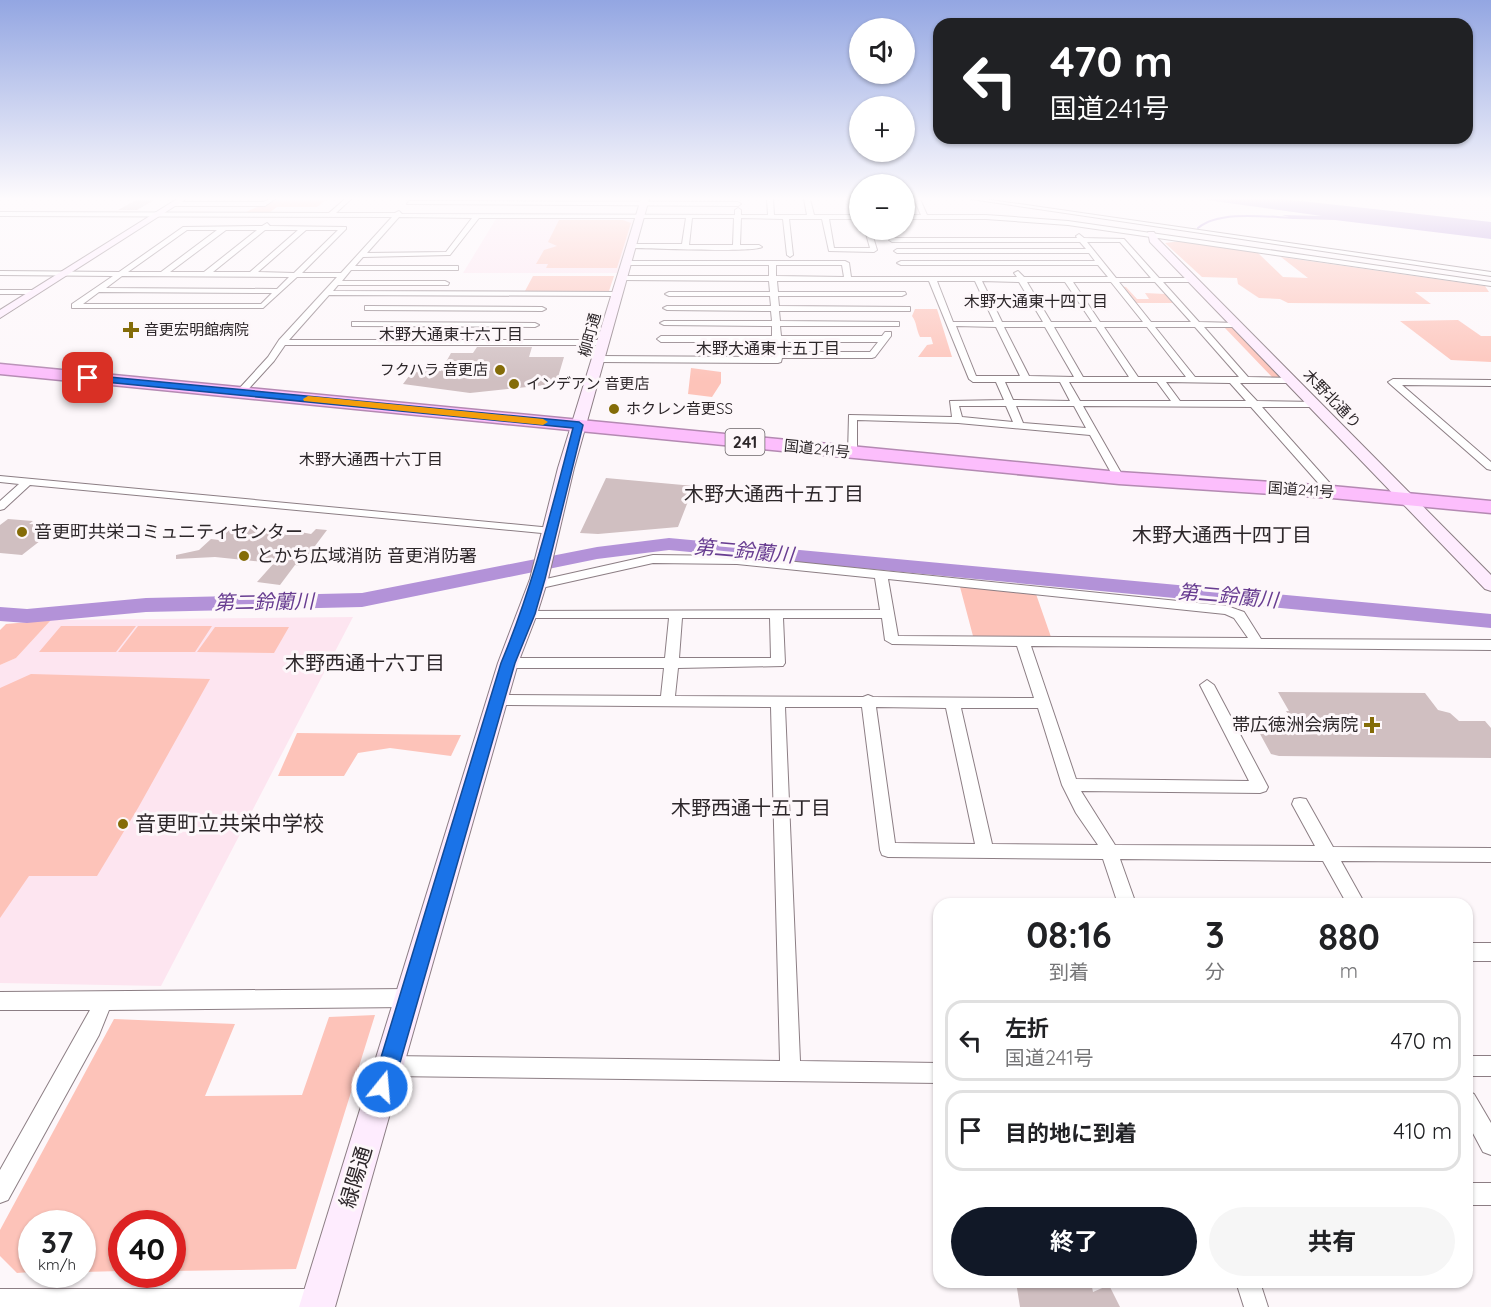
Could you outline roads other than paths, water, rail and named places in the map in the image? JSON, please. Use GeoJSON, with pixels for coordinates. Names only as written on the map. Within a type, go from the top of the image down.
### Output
{"type":"FeatureCollection","features":[{"type":"Feature","properties":{"kind":"highway","name":"国道241号"},"geometry":{"type":"LineString","coordinates":[[0,369],[1119,478],[1332,492],[1491,507]]}},
{"type":"Feature","properties":{"kind":"street"},"geometry":{"type":"LineString","coordinates":[[2,312],[86,260]]}},
{"type":"Feature","properties":{"kind":"street"},"geometry":{"type":"LineString","coordinates":[[140,260],[75,306],[263,306],[311,260]]}},
{"type":"Feature","properties":{"kind":"street"},"geometry":{"type":"LineString","coordinates":[[161,275],[181,260]]}},
{"type":"Feature","properties":{"kind":"street"},"geometry":{"type":"LineString","coordinates":[[205,275],[224,260]]}},
{"type":"Feature","properties":{"kind":"street"},"geometry":{"type":"LineString","coordinates":[[251,275],[268,260]]}},
{"type":"Feature","properties":{"kind":"street"},"geometry":{"type":"LineString","coordinates":[[240,393],[282,342],[356,260]]}},
{"type":"Feature","properties":{"kind":"street"},"geometry":{"type":"LineString","coordinates":[[438,268],[444,260]]}},
{"type":"Feature","properties":{"kind":"street","name":"柳町通"},"geometry":{"type":"LineString","coordinates":[[579,425],[628,260]]}},
{"type":"Feature","properties":{"kind":"street"},"geometry":{"type":"LineString","coordinates":[[900,260],[907,279]]}},
{"type":"Feature","properties":{"kind":"street"},"geometry":{"type":"LineString","coordinates":[[1010,260],[1080,379]]}},
{"type":"Feature","properties":{"kind":"street"},"geometry":{"type":"LineString","coordinates":[[1098,260],[1192,379]]}},
{"type":"Feature","properties":{"kind":"street"},"geometry":{"type":"LineString","coordinates":[[1140,260],[1246,380]]}},
{"type":"Feature","properties":{"kind":"street","name":"木野北通り"},"geometry":{"type":"LineString","coordinates":[[1172,260],[1491,585]]}},
{"type":"Feature","properties":{"kind":"street"},"geometry":{"type":"LineString","coordinates":[[1324,260],[1491,285]]}},
{"type":"Feature","properties":{"kind":"street"},"geometry":{"type":"LineString","coordinates":[[1394,260],[1491,274]]}},
{"type":"Feature","properties":{"kind":"street"},"geometry":{"type":"LineString","coordinates":[[627,263],[845,263],[848,279]]}},
{"type":"Feature","properties":{"kind":"street"},"geometry":{"type":"LineString","coordinates":[[599,359],[778,360],[772,263]]}},
{"type":"Feature","properties":{"kind":"street"},"geometry":{"type":"LineString","coordinates":[[901,263],[1100,263]]}},
{"type":"Feature","properties":{"kind":"street"},"geometry":{"type":"LineString","coordinates":[[0,273],[296,275],[455,268],[438,294]]}},
{"type":"Feature","properties":{"kind":"street"},"geometry":{"type":"LineString","coordinates":[[622,278],[1192,280]]}},
{"type":"Feature","properties":{"kind":"street"},"geometry":{"type":"LineString","coordinates":[[657,360],[672,278]]}},
{"type":"Feature","properties":{"kind":"street"},"geometry":{"type":"LineString","coordinates":[[897,279],[907,309]]}},
{"type":"Feature","properties":{"kind":"street"},"geometry":{"type":"LineString","coordinates":[[932,279],[973,379],[1080,379],[1118,391],[1177,403],[1314,404]]}},
{"type":"Feature","properties":{"kind":"street"},"geometry":{"type":"LineString","coordinates":[[977,279],[1026,379]]}},
{"type":"Feature","properties":{"kind":"street"},"geometry":{"type":"LineString","coordinates":[[1066,279],[1135,379]]}},
{"type":"Feature","properties":{"kind":"street"},"geometry":{"type":"LineString","coordinates":[[335,283],[445,283]]}},
{"type":"Feature","properties":{"kind":"street"},"geometry":{"type":"LineString","coordinates":[[97,290],[279,291]]}},
{"type":"Feature","properties":{"kind":"street"},"geometry":{"type":"LineString","coordinates":[[0,292],[35,292]]}},
{"type":"Feature","properties":{"kind":"street"},"geometry":{"type":"LineString","coordinates":[[326,293],[617,294]]}},
{"type":"Feature","properties":{"kind":"street"},"geometry":{"type":"LineString","coordinates":[[340,342],[380,293]]}},
{"type":"Feature","properties":{"kind":"street"},"geometry":{"type":"LineString","coordinates":[[527,342],[549,294]]}},
{"type":"Feature","properties":{"kind":"street"},"geometry":{"type":"LineString","coordinates":[[669,294],[902,294]]}},
{"type":"Feature","properties":{"kind":"street"},"geometry":{"type":"LineString","coordinates":[[368,308],[542,309]]}},
{"type":"Feature","properties":{"kind":"street"},"geometry":{"type":"LineString","coordinates":[[666,308],[907,309]]}},
{"type":"Feature","properties":{"kind":"street"},"geometry":{"type":"LineString","coordinates":[[778,355],[872,356],[907,309]]}},
{"type":"Feature","properties":{"kind":"street"},"geometry":{"type":"LineString","coordinates":[[664,323],[896,324]]}},
{"type":"Feature","properties":{"kind":"street"},"geometry":{"type":"LineString","coordinates":[[355,324],[535,325]]}},
{"type":"Feature","properties":{"kind":"street"},"geometry":{"type":"LineString","coordinates":[[950,324],[1236,325]]}},
{"type":"Feature","properties":{"kind":"street"},"geometry":{"type":"LineString","coordinates":[[661,339],[884,339]]}},
{"type":"Feature","properties":{"kind":"street"},"geometry":{"type":"LineString","coordinates":[[282,342],[603,343]]}},
{"type":"Feature","properties":{"kind":"street"},"geometry":{"type":"LineString","coordinates":[[999,379],[1020,426]]}},
{"type":"Feature","properties":{"kind":"street"},"geometry":{"type":"LineString","coordinates":[[1063,379],[1119,478]]}},
{"type":"Feature","properties":{"kind":"street"},"geometry":{"type":"LineString","coordinates":[[958,420],[953,403],[1077,403],[1118,391],[1135,379],[1290,380]]}},
{"type":"Feature","properties":{"kind":"street"},"geometry":{"type":"LineString","coordinates":[[1159,379],[1177,403]]}},
{"type":"Feature","properties":{"kind":"street"},"geometry":{"type":"LineString","coordinates":[[1232,380],[1332,492]]}},
{"type":"Feature","properties":{"kind":"street"},"geometry":{"type":"LineString","coordinates":[[1491,383],[1393,382],[1491,467]]}},
{"type":"Feature","properties":{"kind":"street"},"geometry":{"type":"LineString","coordinates":[[852,452],[852,417],[958,420],[1093,432]]}},
{"type":"Feature","properties":{"kind":"street","name":"緑陽通"},"geometry":{"type":"LineString","coordinates":[[318,1304],[508,663],[538,582],[579,425]]}},
{"type":"Feature","properties":{"kind":"street"},"geometry":{"type":"LineString","coordinates":[[0,479],[552,531]]}},
{"type":"Feature","properties":{"kind":"street"},"geometry":{"type":"LineString","coordinates":[[0,507],[27,482]]}},
{"type":"Feature","properties":{"kind":"street"},"geometry":{"type":"LineString","coordinates":[[538,582],[653,559],[737,560],[1227,610],[1239,615],[1258,644]]}},
{"type":"Feature","properties":{"kind":"street"},"geometry":{"type":"LineString","coordinates":[[881,576],[892,640],[1491,645]]}},
{"type":"Feature","properties":{"kind":"street"},"geometry":{"type":"LineString","coordinates":[[528,614],[887,614]]}},
{"type":"Feature","properties":{"kind":"street"},"geometry":{"type":"LineString","coordinates":[[668,700],[676,614]]}},
{"type":"Feature","properties":{"kind":"street"},"geometry":{"type":"LineString","coordinates":[[508,663],[778,663],[776,614]]}},
{"type":"Feature","properties":{"kind":"street"},"geometry":{"type":"LineString","coordinates":[[1023,642],[1070,785],[1082,808],[1105,841],[1124,898]]}},
{"type":"Feature","properties":{"kind":"street"},"geometry":{"type":"LineString","coordinates":[[1070,785],[1260,786],[1207,685]]}},
{"type":"Feature","properties":{"kind":"street"},"geometry":{"type":"LineString","coordinates":[[497,700],[868,700],[1043,703]]}},
{"type":"Feature","properties":{"kind":"street"},"geometry":{"type":"LineString","coordinates":[[778,700],[790,1071]]}},
{"type":"Feature","properties":{"kind":"street"},"geometry":{"type":"LineString","coordinates":[[868,700],[888,850],[1491,855]]}},
{"type":"Feature","properties":{"kind":"street"},"geometry":{"type":"LineString","coordinates":[[952,701],[985,850]]}},
{"type":"Feature","properties":{"kind":"street"},"geometry":{"type":"LineString","coordinates":[[1299,804],[1353,898]]}},
{"type":"Feature","properties":{"kind":"street"},"geometry":{"type":"LineString","coordinates":[[1473,952],[1491,952]]}},
{"type":"Feature","properties":{"kind":"street"},"geometry":{"type":"LineString","coordinates":[[0,1001],[409,998]]}},
{"type":"Feature","properties":{"kind":"street"},"geometry":{"type":"LineString","coordinates":[[0,1192],[92,1028],[102,1000]]}},
{"type":"Feature","properties":{"kind":"street"},"geometry":{"type":"LineString","coordinates":[[389,1066],[933,1073]]}},
{"type":"Feature","properties":{"kind":"street"},"geometry":{"type":"LineString","coordinates":[[1473,1066],[1491,1066]]}},
{"type":"Feature","properties":{"kind":"street"},"geometry":{"type":"LineString","coordinates":[[1473,1112],[1491,1144]]}},
{"type":"Feature","properties":{"kind":"street"},"geometry":{"type":"LineString","coordinates":[[1473,1194],[1491,1194]]}},
{"type":"Feature","properties":{"kind":"street"},"geometry":{"type":"LineString","coordinates":[[1250,1288],[1256,1307]]}},
{"type":"Feature","properties":{"kind":"street"},"geometry":{"type":"LineString","coordinates":[[0,1302],[318,1304]]}},
{"type":"Feature","properties":{"kind":"waterway","name":"第二鈴蘭川"},"geometry":{"type":"LineString","coordinates":[[0,614],[27,616],[146,605],[362,600],[597,553],[669,544],[1491,621]]}},
{"type":"Feature","properties":{"kind":"place","name":"音更宏明館病院"},"geometry":{"type":"Point","coordinates":[131,330]}},
{"type":"Feature","properties":{"kind":"place","name":"フクハラ 音更店"},"geometry":{"type":"Point","coordinates":[500,370]}},
{"type":"Feature","properties":{"kind":"place","name":"インデアン 音更店"},"geometry":{"type":"Point","coordinates":[514,384]}},
{"type":"Feature","properties":{"kind":"place","name":"ホクレン音更SS"},"geometry":{"type":"Point","coordinates":[614,409]}},
{"type":"Feature","properties":{"kind":"place","name":"音更町共栄コミュニティセンター"},"geometry":{"type":"Point","coordinates":[22,532]}},
{"type":"Feature","properties":{"kind":"place","name":"とかち広域消防 音更消防署"},"geometry":{"type":"Point","coordinates":[244,556]}},
{"type":"Feature","properties":{"kind":"place","name":"帯広徳洲会病院"},"geometry":{"type":"Point","coordinates":[1372,725]}},
{"type":"Feature","properties":{"kind":"place","name":"音更町立共栄中学校"},"geometry":{"type":"Point","coordinates":[123,824]}},
{"type":"Feature","properties":{"kind":"district","name":"木野大通東十四丁目"},"geometry":{"type":"Point","coordinates":[1036,301]}},
{"type":"Feature","properties":{"kind":"district","name":"木野大通東十六丁目"},"geometry":{"type":"Point","coordinates":[451,334]}},
{"type":"Feature","properties":{"kind":"district","name":"木野大通東十五丁目"},"geometry":{"type":"Point","coordinates":[768,348]}},
{"type":"Feature","properties":{"kind":"district","name":"木野大通西十六丁目"},"geometry":{"type":"Point","coordinates":[371,459]}},
{"type":"Feature","properties":{"kind":"district","name":"木野大通西十五丁目"},"geometry":{"type":"Point","coordinates":[774,494]}},
{"type":"Feature","properties":{"kind":"district","name":"木野大通西十四丁目"},"geometry":{"type":"Point","coordinates":[1222,535]}},
{"type":"Feature","properties":{"kind":"district","name":"木野西通十六丁目"},"geometry":{"type":"Point","coordinates":[365,663]}},
{"type":"Feature","properties":{"kind":"district","name":"木野西通十五丁目"},"geometry":{"type":"Point","coordinates":[751,808]}}]}
